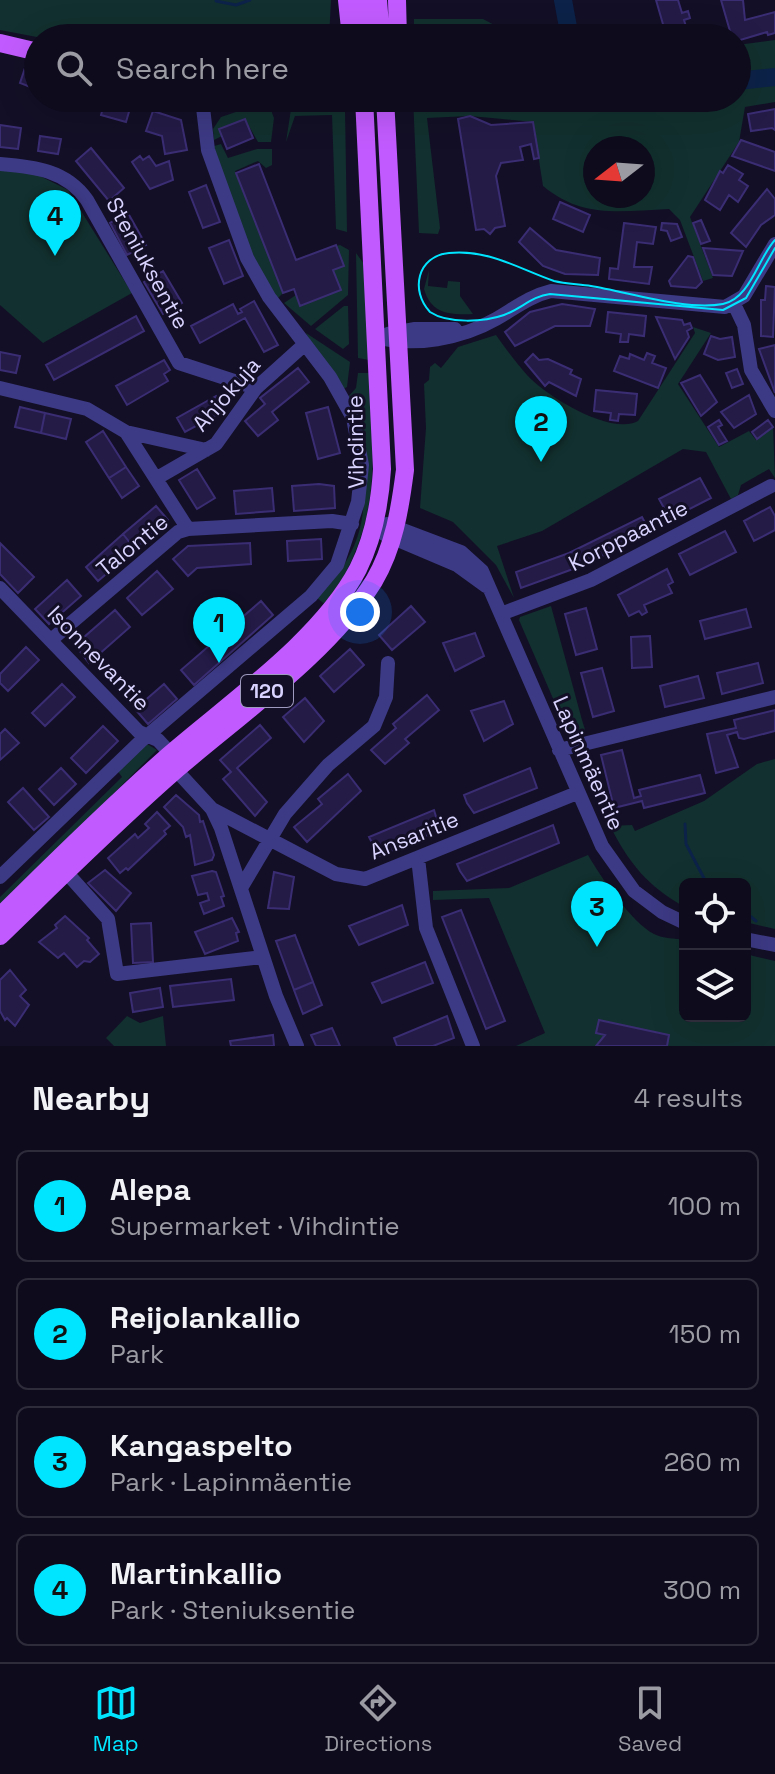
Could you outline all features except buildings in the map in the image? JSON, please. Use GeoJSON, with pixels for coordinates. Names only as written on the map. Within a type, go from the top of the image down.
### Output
{"type":"FeatureCollection","features":[{"type":"Feature","properties":{"kind":"main road"},"geometry":{"type":"LineString","coordinates":[[347,0],[351,24]]}},
{"type":"Feature","properties":{"kind":"main road"},"geometry":{"type":"LineString","coordinates":[[356,24],[362,0]]}},
{"type":"Feature","properties":{"kind":"main road"},"geometry":{"type":"LineString","coordinates":[[378,0],[380,24]]}},
{"type":"Feature","properties":{"kind":"main road"},"geometry":{"type":"LineString","coordinates":[[397,0],[398,24]]}},
{"type":"Feature","properties":{"kind":"main road"},"geometry":{"type":"LineString","coordinates":[[0,43],[24,49]]}},
{"type":"Feature","properties":{"kind":"main road","name":"Vihdintie"},"geometry":{"type":"LineString","coordinates":[[0,916],[173,762],[319,623],[359,567],[375,525],[382,469],[365,112]]}},
{"type":"Feature","properties":{"kind":"main road","name":"Vihdintie"},"geometry":{"type":"LineString","coordinates":[[0,936],[173,762],[341,625],[376,577],[394,532],[405,470],[386,112]]}},
{"type":"Feature","properties":{"kind":"main road","name":"Vihdintie"},"geometry":{"type":"LineString","coordinates":[[391,180],[395,112]]}},
{"type":"Feature","properties":{"kind":"street"},"geometry":{"type":"LineString","coordinates":[[0,877],[148,736],[311,596],[337,565],[352,524],[362,465],[356,426],[341,394],[269,297],[247,258],[208,150],[205,112]]}},
{"type":"Feature","properties":{"kind":"street","name":"Steniuksentie"},"geometry":{"type":"LineString","coordinates":[[0,164],[38,168],[74,184],[87,200],[179,363],[256,388]]}},
{"type":"Feature","properties":{"kind":"street"},"geometry":{"type":"LineString","coordinates":[[375,337],[467,330],[494,320],[532,296],[551,291],[711,307],[734,304],[744,296],[775,244]]}},
{"type":"Feature","properties":{"kind":"street"},"geometry":{"type":"LineString","coordinates":[[734,304],[744,325],[751,370],[775,411]]}},
{"type":"Feature","properties":{"kind":"street","name":"Ahjokuja"},"geometry":{"type":"LineString","coordinates":[[126,432],[206,450],[216,444],[256,388],[305,344]]}},
{"type":"Feature","properties":{"kind":"street"},"geometry":{"type":"LineString","coordinates":[[0,388],[87,409],[126,432],[188,529]]}},
{"type":"Feature","properties":{"kind":"street"},"geometry":{"type":"LineString","coordinates":[[157,478],[206,450]]}},
{"type":"Feature","properties":{"kind":"street","name":"Korppaantie"},"geometry":{"type":"LineString","coordinates":[[501,614],[591,580],[771,486]]}},
{"type":"Feature","properties":{"kind":"street","name":"Talontie"},"geometry":{"type":"LineString","coordinates":[[51,640],[178,532],[332,521],[352,524]]}},
{"type":"Feature","properties":{"kind":"street","name":"Lapinmäentie"},"geometry":{"type":"LineString","coordinates":[[375,525],[461,552],[482,571],[602,846],[624,879],[648,903],[679,920]]}},
{"type":"Feature","properties":{"kind":"street","name":"Isonnevantie"},"geometry":{"type":"LineString","coordinates":[[0,588],[139,732],[148,736],[173,762],[212,809]]}},
{"type":"Feature","properties":{"kind":"street"},"geometry":{"type":"LineString","coordinates":[[241,888],[285,814],[328,765],[374,726],[386,697],[388,663]]}},
{"type":"Feature","properties":{"kind":"street"},"geometry":{"type":"LineString","coordinates":[[559,750],[775,697]]}},
{"type":"Feature","properties":{"kind":"street","name":"Ansaritie"},"geometry":{"type":"LineString","coordinates":[[212,809],[347,878],[365,879],[577,793]]}},
{"type":"Feature","properties":{"kind":"street"},"geometry":{"type":"LineString","coordinates":[[212,809],[297,1046]]}},
{"type":"Feature","properties":{"kind":"street"},"geometry":{"type":"LineString","coordinates":[[418,858],[426,928],[473,1046]]}},
{"type":"Feature","properties":{"kind":"street"},"geometry":{"type":"LineString","coordinates":[[66,872],[108,919],[117,974],[263,957]]}},
{"type":"Feature","properties":{"kind":"street"},"geometry":{"type":"LineString","coordinates":[[751,940],[775,945]]}},
{"type":"Feature","properties":{"kind":"green space"},"geometry":{"type":"Polygon","coordinates":[[[0,0],[331,0],[330,24],[24,24],[24,35],[0,30],[0,0]]]}},
{"type":"Feature","properties":{"kind":"green space"},"geometry":{"type":"Polygon","coordinates":[[[414,19],[483,19],[492,24],[414,24],[414,19]]]}},
{"type":"Feature","properties":{"kind":"green space"},"geometry":{"type":"Polygon","coordinates":[[[775,40],[775,102],[751,106],[751,43],[775,40]]]}},
{"type":"Feature","properties":{"kind":"green space"},"geometry":{"type":"Polygon","coordinates":[[[236,112],[272,112],[274,118],[271,142],[258,142],[245,119],[219,129],[222,136],[214,140],[213,129],[221,117],[236,112]]]}},
{"type":"Feature","properties":{"kind":"green space"},"geometry":{"type":"Polygon","coordinates":[[[291,112],[345,112],[347,232],[336,229],[332,115],[295,116],[286,142],[291,112]]]}},
{"type":"Feature","properties":{"kind":"green space"},"geometry":{"type":"Polygon","coordinates":[[[414,112],[744,112],[739,142],[690,217],[713,278],[703,281],[680,220],[669,209],[603,211],[588,208],[655,208],[655,136],[583,136],[583,207],[558,197],[543,186],[533,122],[470,116],[427,118],[440,228],[438,234],[419,233],[414,112]]]}},
{"type":"Feature","properties":{"kind":"green space"},"geometry":{"type":"Polygon","coordinates":[[[221,144],[228,158],[257,149],[272,149],[272,165],[266,168],[258,161],[235,171],[283,293],[277,299],[257,268],[218,162],[214,146],[221,144]]]}},
{"type":"Feature","properties":{"kind":"green space"},"geometry":{"type":"Polygon","coordinates":[[[0,169],[38,175],[68,190],[132,293],[43,343],[0,305],[0,169]]]}},
{"type":"Feature","properties":{"kind":"green space"},"geometry":{"type":"Polygon","coordinates":[[[336,246],[349,250],[348,295],[311,326],[284,303],[296,295],[301,306],[340,290],[333,270],[344,266],[336,246]]]}},
{"type":"Feature","properties":{"kind":"green space"},"geometry":{"type":"Polygon","coordinates":[[[356,253],[364,264],[369,360],[358,358],[356,253]]]}},
{"type":"Feature","properties":{"kind":"green space"},"geometry":{"type":"Polygon","coordinates":[[[429,270],[428,286],[447,288],[448,281],[460,282],[460,296],[473,314],[449,313],[431,304],[424,289],[429,270]]]}},
{"type":"Feature","properties":{"kind":"green space"},"geometry":{"type":"Polygon","coordinates":[[[348,306],[349,344],[343,349],[315,329],[348,306]]]}},
{"type":"Feature","properties":{"kind":"green space"},"geometry":{"type":"Polygon","coordinates":[[[693,327],[711,333],[678,384],[719,447],[749,431],[756,440],[773,427],[775,478],[769,469],[741,485],[738,495],[731,499],[706,452],[683,449],[542,531],[497,546],[514,598],[496,565],[453,522],[420,508],[426,428],[424,384],[429,380],[430,367],[435,363],[441,368],[458,347],[496,335],[527,375],[563,403],[596,419],[626,424],[638,421],[695,333],[693,327]]]}},
{"type":"Feature","properties":{"kind":"green space"},"geometry":{"type":"Polygon","coordinates":[[[306,333],[350,362],[347,387],[343,389],[313,348],[306,333]]]}},
{"type":"Feature","properties":{"kind":"green space"},"geometry":{"type":"Polygon","coordinates":[[[358,373],[369,373],[372,439],[370,494],[366,520],[357,546],[327,606],[317,598],[338,574],[352,550],[364,503],[360,453],[348,397],[356,388],[358,373]]]}},
{"type":"Feature","properties":{"kind":"green space"},"geometry":{"type":"Polygon","coordinates":[[[551,606],[586,733],[568,733],[519,620],[551,606]]]}},
{"type":"Feature","properties":{"kind":"green space"},"geometry":{"type":"Polygon","coordinates":[[[147,744],[157,750],[0,907],[0,897],[122,777],[117,770],[147,744]]]}},
{"type":"Feature","properties":{"kind":"green space"},"geometry":{"type":"Polygon","coordinates":[[[775,759],[775,929],[751,923],[751,878],[679,878],[679,903],[641,873],[610,826],[632,825],[635,831],[704,801],[757,764],[775,759]]]}},
{"type":"Feature","properties":{"kind":"green space"},"geometry":{"type":"Polygon","coordinates":[[[588,855],[636,920],[654,934],[679,939],[679,1022],[751,1022],[751,955],[775,961],[775,1046],[516,1046],[545,1033],[489,898],[433,900],[433,891],[509,888],[588,855]]]}},
{"type":"Feature","properties":{"kind":"green space"},"geometry":{"type":"Polygon","coordinates":[[[127,1016],[140,1023],[163,1016],[166,1046],[114,1046],[106,1038],[127,1016]]]}},
{"type":"Feature","properties":{"kind":"waterway"},"geometry":{"type":"LineString","coordinates":[[216,1],[236,5],[250,0]]}},
{"type":"Feature","properties":{"kind":"waterway"},"geometry":{"type":"LineString","coordinates":[[563,0],[567,24]]}},
{"type":"Feature","properties":{"kind":"waterway"},"geometry":{"type":"LineString","coordinates":[[751,80],[775,77]]}},
{"type":"Feature","properties":{"kind":"waterway"},"geometry":{"type":"LineString","coordinates":[[685,824],[686,844],[704,878]]}},
{"type":"Feature","properties":{"kind":"waterway"},"geometry":{"type":"LineString","coordinates":[[751,917],[756,921]]}},
{"type":"Feature","properties":{"kind":"tram line"},"geometry":{"type":"LineString","coordinates":[[775,240],[747,286],[732,301],[723,304],[675,303],[559,282],[491,257],[464,253],[449,253],[430,261],[420,276],[420,294],[430,312],[456,320],[496,317],[550,294],[723,310],[746,298],[775,248]]}},
{"type":"Feature","properties":{"kind":"place","name":"Martinkallio"},"geometry":{"type":"Point","coordinates":[55,256]}},
{"type":"Feature","properties":{"kind":"place","name":"Reijolankallio"},"geometry":{"type":"Point","coordinates":[541,462]}},
{"type":"Feature","properties":{"kind":"place","name":"Alepa"},"geometry":{"type":"Point","coordinates":[219,663]}},
{"type":"Feature","properties":{"kind":"place","name":"Kangaspelto"},"geometry":{"type":"Point","coordinates":[597,947]}}]}
